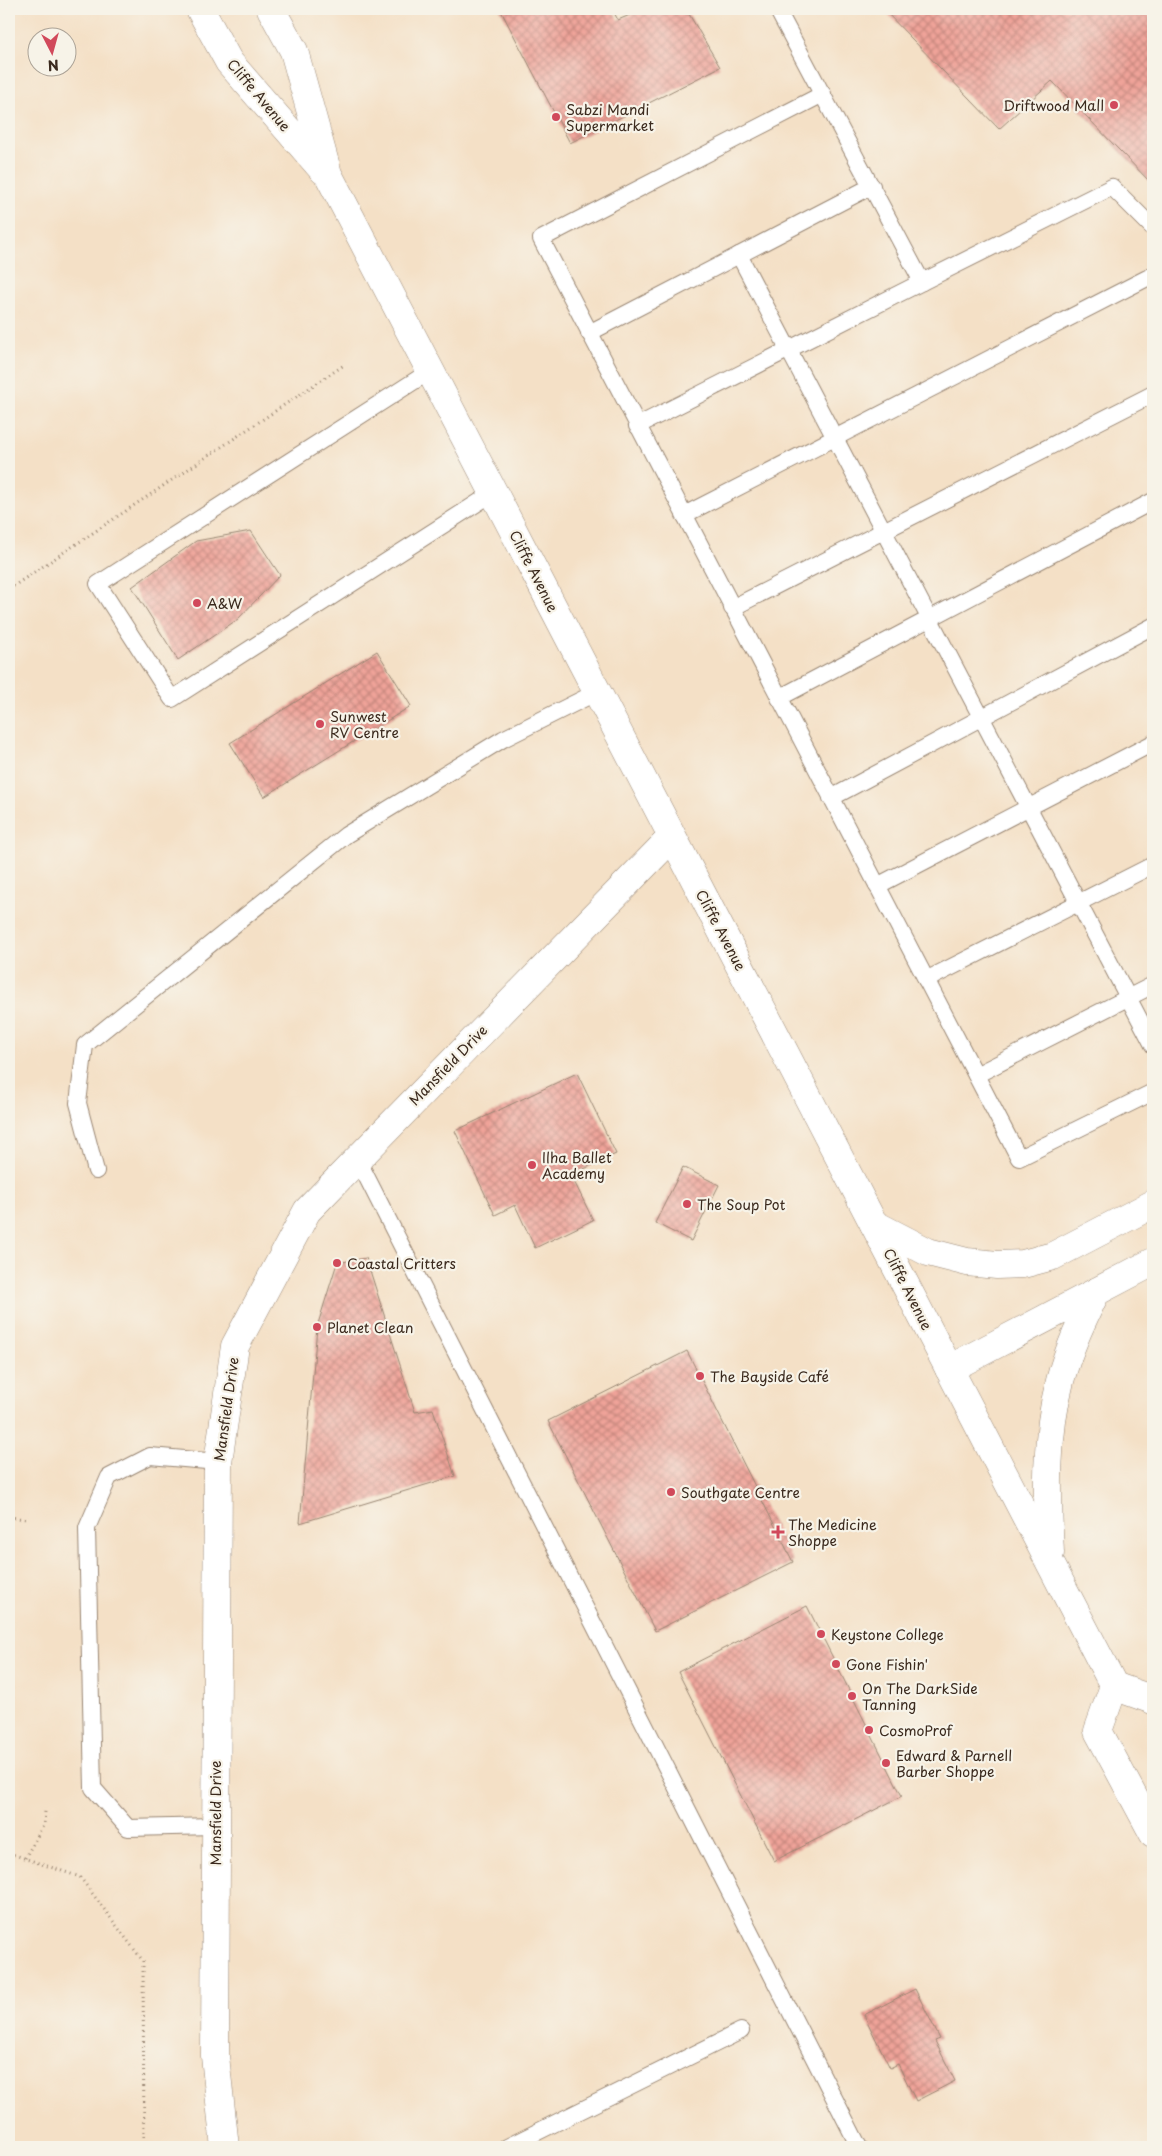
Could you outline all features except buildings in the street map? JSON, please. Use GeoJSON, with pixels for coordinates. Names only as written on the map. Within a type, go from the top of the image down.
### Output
{"type":"FeatureCollection","features":[{"type":"Feature","properties":{"kind":"main road","name":"Cliffe Avenue"},"geometry":{"type":"LineString","coordinates":[[200,9],[229,62],[328,174]]}},
{"type":"Feature","properties":{"kind":"main road","name":"Cliffe Avenue"},"geometry":{"type":"LineString","coordinates":[[271,9],[294,51],[328,174],[1114,1686]]}},
{"type":"Feature","properties":{"kind":"main road"},"geometry":{"type":"LineString","coordinates":[[285,9],[294,51]]}},
{"type":"Feature","properties":{"kind":"main road","name":"Mansfield Drive"},"geometry":{"type":"LineString","coordinates":[[225,2147],[216,2056],[215,1826],[218,1462],[235,1346],[307,1211],[672,838]]}},
{"type":"Feature","properties":{"kind":"main road"},"geometry":{"type":"LineString","coordinates":[[874,1224],[928,1252],[967,1262],[998,1265],[1023,1264],[1053,1256],[1153,1204]]}},
{"type":"Feature","properties":{"kind":"main road"},"geometry":{"type":"LineString","coordinates":[[949,1369],[1153,1262]]}},
{"type":"Feature","properties":{"kind":"main road"},"geometry":{"type":"LineString","coordinates":[[1051,1562],[1047,1495],[1048,1452],[1053,1412],[1060,1379],[1074,1337],[1096,1292]]}},
{"type":"Feature","properties":{"kind":"main road"},"geometry":{"type":"LineString","coordinates":[[1153,1700],[1114,1686],[1098,1731],[1153,1833]]}},
{"type":"Feature","properties":{"kind":"lane"},"geometry":{"type":"LineString","coordinates":[[777,9],[922,282]]}},
{"type":"Feature","properties":{"kind":"lane"},"geometry":{"type":"LineString","coordinates":[[823,94],[541,239],[1020,1158],[1153,1092]]}},
{"type":"Feature","properties":{"kind":"lane"},"geometry":{"type":"LineString","coordinates":[[590,333],[872,186]]}},
{"type":"Feature","properties":{"kind":"lane"},"geometry":{"type":"LineString","coordinates":[[638,426],[1112,187],[1153,228]]}},
{"type":"Feature","properties":{"kind":"lane"},"geometry":{"type":"LineString","coordinates":[[739,255],[1153,1045]]}},
{"type":"Feature","properties":{"kind":"lane"},"geometry":{"type":"LineString","coordinates":[[684,516],[1153,275]]}},
{"type":"Feature","properties":{"kind":"lane"},"geometry":{"type":"LineString","coordinates":[[430,371],[98,584],[172,699],[493,493]]}},
{"type":"Feature","properties":{"kind":"lane"},"geometry":{"type":"LineString","coordinates":[[732,608],[1153,394]]}},
{"type":"Feature","properties":{"kind":"lane"},"geometry":{"type":"LineString","coordinates":[[779,698],[1153,501]]}},
{"type":"Feature","properties":{"kind":"lane"},"geometry":{"type":"LineString","coordinates":[[831,798],[1153,626]]}},
{"type":"Feature","properties":{"kind":"lane"},"geometry":{"type":"LineString","coordinates":[[96,1172],[78,1103],[85,1045],[346,835],[503,739],[597,692]]}},
{"type":"Feature","properties":{"kind":"lane"},"geometry":{"type":"LineString","coordinates":[[878,886],[1153,744]]}},
{"type":"Feature","properties":{"kind":"lane"},"geometry":{"type":"LineString","coordinates":[[926,980],[1080,904],[1153,865]]}},
{"type":"Feature","properties":{"kind":"lane"},"geometry":{"type":"LineString","coordinates":[[976,1075],[1153,985]]}},
{"type":"Feature","properties":{"kind":"lane"},"geometry":{"type":"LineString","coordinates":[[357,1158],[859,2147]]}},
{"type":"Feature","properties":{"kind":"lane"},"geometry":{"type":"LineString","coordinates":[[215,1826],[128,1828],[92,1788],[87,1528],[108,1478],[150,1456],[218,1462]]}},
{"type":"Feature","properties":{"kind":"lane"},"geometry":{"type":"LineString","coordinates":[[507,2147],[741,2031]]}},
{"type":"Feature","properties":{"kind":"path"},"geometry":{"type":"LineString","coordinates":[[9,589],[344,366]]}},
{"type":"Feature","properties":{"kind":"path"},"geometry":{"type":"LineString","coordinates":[[9,1518],[26,1519]]}},
{"type":"Feature","properties":{"kind":"path"},"geometry":{"type":"LineString","coordinates":[[25,1858],[44,1824],[45,1811]]}},
{"type":"Feature","properties":{"kind":"path"},"geometry":{"type":"LineString","coordinates":[[9,1853],[80,1877],[143,1961],[144,2147]]}},
{"type":"Feature","properties":{"kind":"place","name":"Driftwood Mall"},"geometry":{"type":"Point","coordinates":[1114,105]}},
{"type":"Feature","properties":{"kind":"place","name":"Sabzi Mandi Supermarket"},"geometry":{"type":"Point","coordinates":[556,117]}},
{"type":"Feature","properties":{"kind":"place","name":"A&W"},"geometry":{"type":"Point","coordinates":[197,603]}},
{"type":"Feature","properties":{"kind":"place","name":"Sunwest RV Centre"},"geometry":{"type":"Point","coordinates":[320,724]}},
{"type":"Feature","properties":{"kind":"place","name":"Ilha Ballet Academy"},"geometry":{"type":"Point","coordinates":[532,1165]}},
{"type":"Feature","properties":{"kind":"place","name":"The Soup Pot"},"geometry":{"type":"Point","coordinates":[687,1204]}},
{"type":"Feature","properties":{"kind":"place","name":"Coastal Critters"},"geometry":{"type":"Point","coordinates":[337,1263]}},
{"type":"Feature","properties":{"kind":"place","name":"Planet Clean"},"geometry":{"type":"Point","coordinates":[317,1327]}},
{"type":"Feature","properties":{"kind":"place","name":"The Bayside Café"},"geometry":{"type":"Point","coordinates":[700,1376]}},
{"type":"Feature","properties":{"kind":"place","name":"Southgate Centre"},"geometry":{"type":"Point","coordinates":[671,1492]}},
{"type":"Feature","properties":{"kind":"place","name":"The Medicine Shoppe"},"geometry":{"type":"Point","coordinates":[778,1532]}},
{"type":"Feature","properties":{"kind":"place","name":"Keystone College"},"geometry":{"type":"Point","coordinates":[821,1634]}},
{"type":"Feature","properties":{"kind":"place","name":"Gone Fishin'"},"geometry":{"type":"Point","coordinates":[836,1664]}},
{"type":"Feature","properties":{"kind":"place","name":"On The DarkSide Tanning"},"geometry":{"type":"Point","coordinates":[852,1696]}},
{"type":"Feature","properties":{"kind":"place","name":"CosmoProf"},"geometry":{"type":"Point","coordinates":[869,1730]}},
{"type":"Feature","properties":{"kind":"place","name":"Edward & Parnell Barber Shoppe"},"geometry":{"type":"Point","coordinates":[886,1763]}}]}
